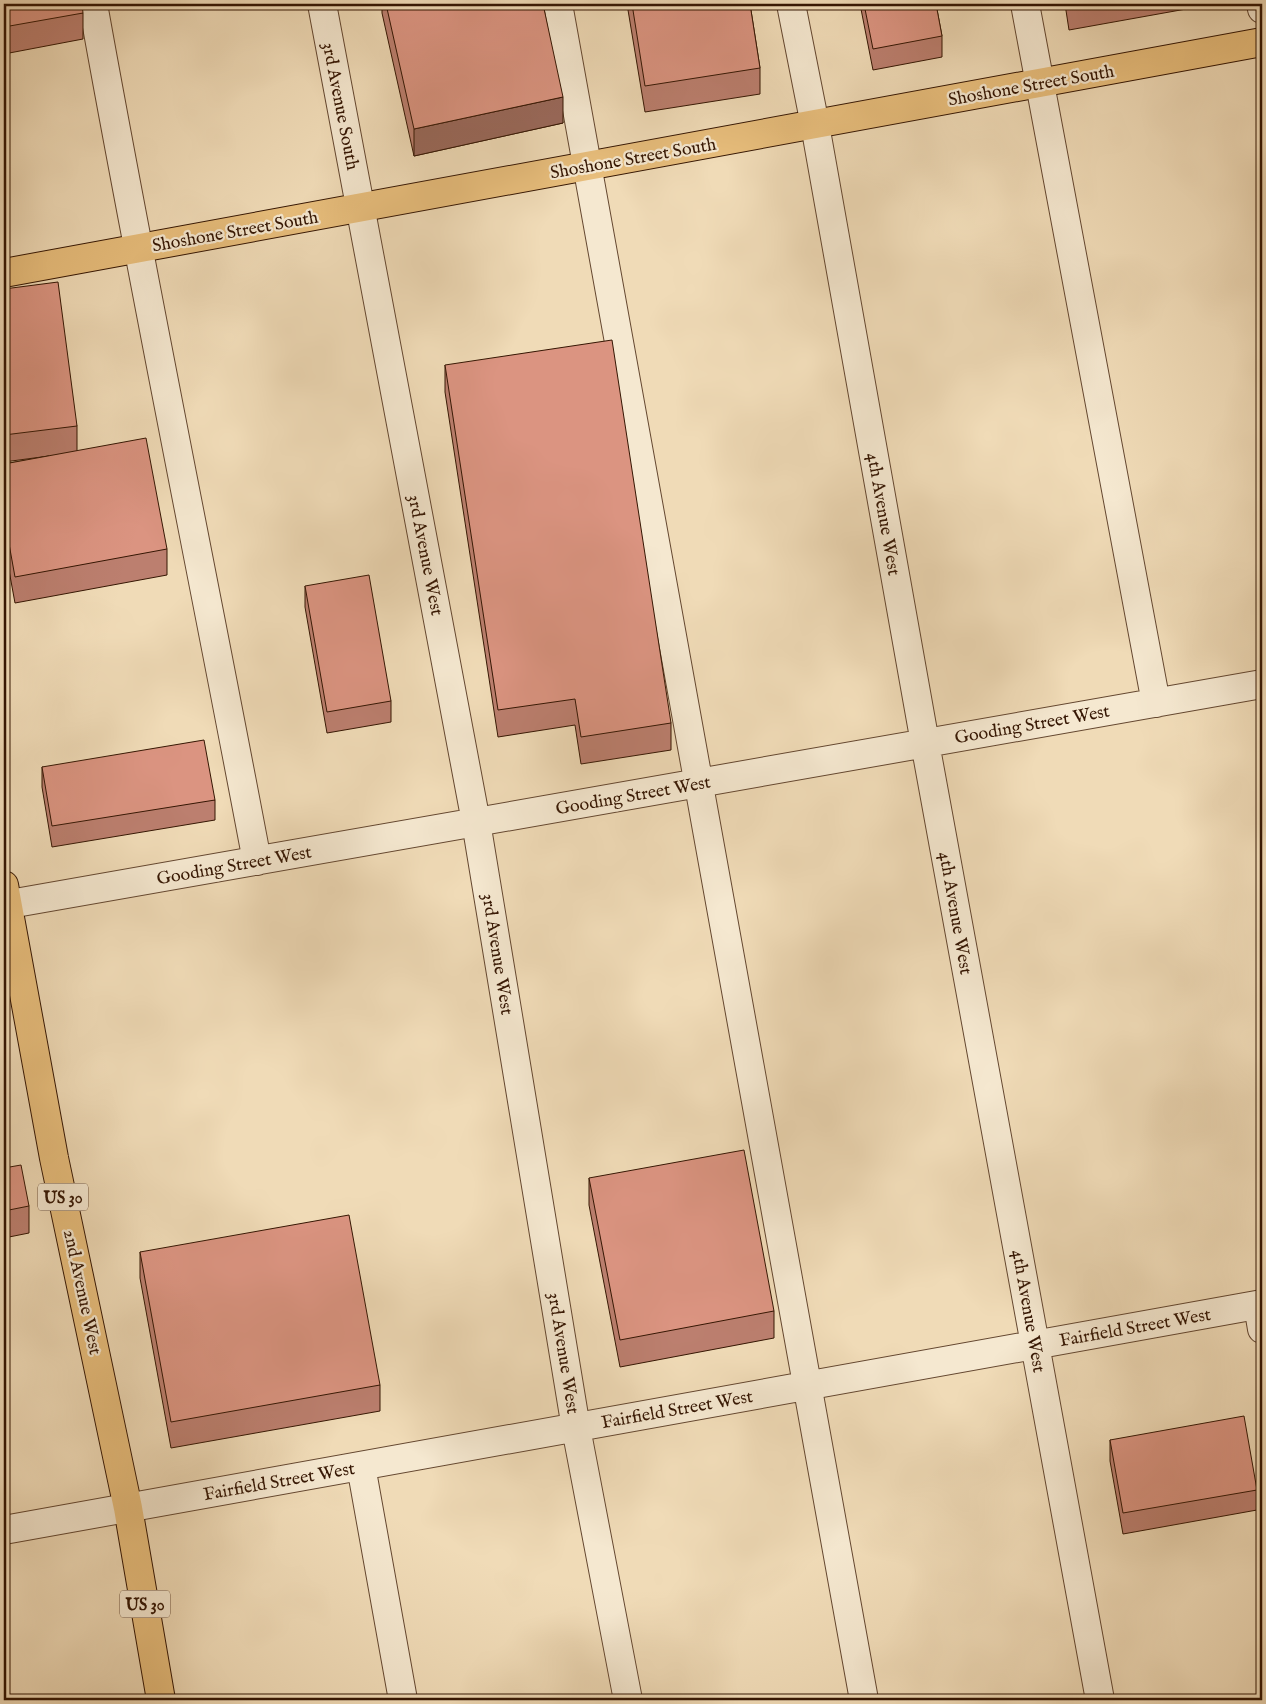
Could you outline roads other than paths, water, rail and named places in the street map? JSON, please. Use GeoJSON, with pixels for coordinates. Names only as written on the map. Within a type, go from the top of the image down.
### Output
{"type":"FeatureCollection","features":[{"type":"Feature","properties":{"kind":"main road","name":"Shoshone Street South"},"geometry":{"type":"LineString","coordinates":[[4,274],[1262,42]]}},
{"type":"Feature","properties":{"kind":"main road","name":"2nd Avenue West"},"geometry":{"type":"LineString","coordinates":[[5,898],[54,1158],[128,1508],[161,1700]]}},
{"type":"Feature","properties":{"kind":"street"},"geometry":{"type":"LineString","coordinates":[[93,4],[137,249],[196,534],[257,861]]}},
{"type":"Feature","properties":{"kind":"street","name":"3rd Avenue South"},"geometry":{"type":"LineString","coordinates":[[322,4],[360,208]]}},
{"type":"Feature","properties":{"kind":"street"},"geometry":{"type":"LineString","coordinates":[[558,4],[864,1700]]}},
{"type":"Feature","properties":{"kind":"street","name":"4th Avenue West"},"geometry":{"type":"LineString","coordinates":[[791,4],[815,125],[925,743],[1100,1700]]}},
{"type":"Feature","properties":{"kind":"street"},"geometry":{"type":"LineString","coordinates":[[1025,4],[1156,702]]}},
{"type":"Feature","properties":{"kind":"street"},"geometry":{"type":"LineString","coordinates":[[1261,4],[1262,9]]}},
{"type":"Feature","properties":{"kind":"street","name":"3rd Avenue West"},"geometry":{"type":"LineString","coordinates":[[360,208],[476,822],[576,1428],[628,1700]]}},
{"type":"Feature","properties":{"kind":"street","name":"Gooding Street West"},"geometry":{"type":"LineString","coordinates":[[5,898],[257,861],[1262,684]]}},
{"type":"Feature","properties":{"kind":"street","name":"Fairfield Street West"},"geometry":{"type":"LineString","coordinates":[[4,1530],[1035,1345],[1261,1312]]}},
{"type":"Feature","properties":{"kind":"street"},"geometry":{"type":"LineString","coordinates":[[361,1466],[403,1700]]}}]}
